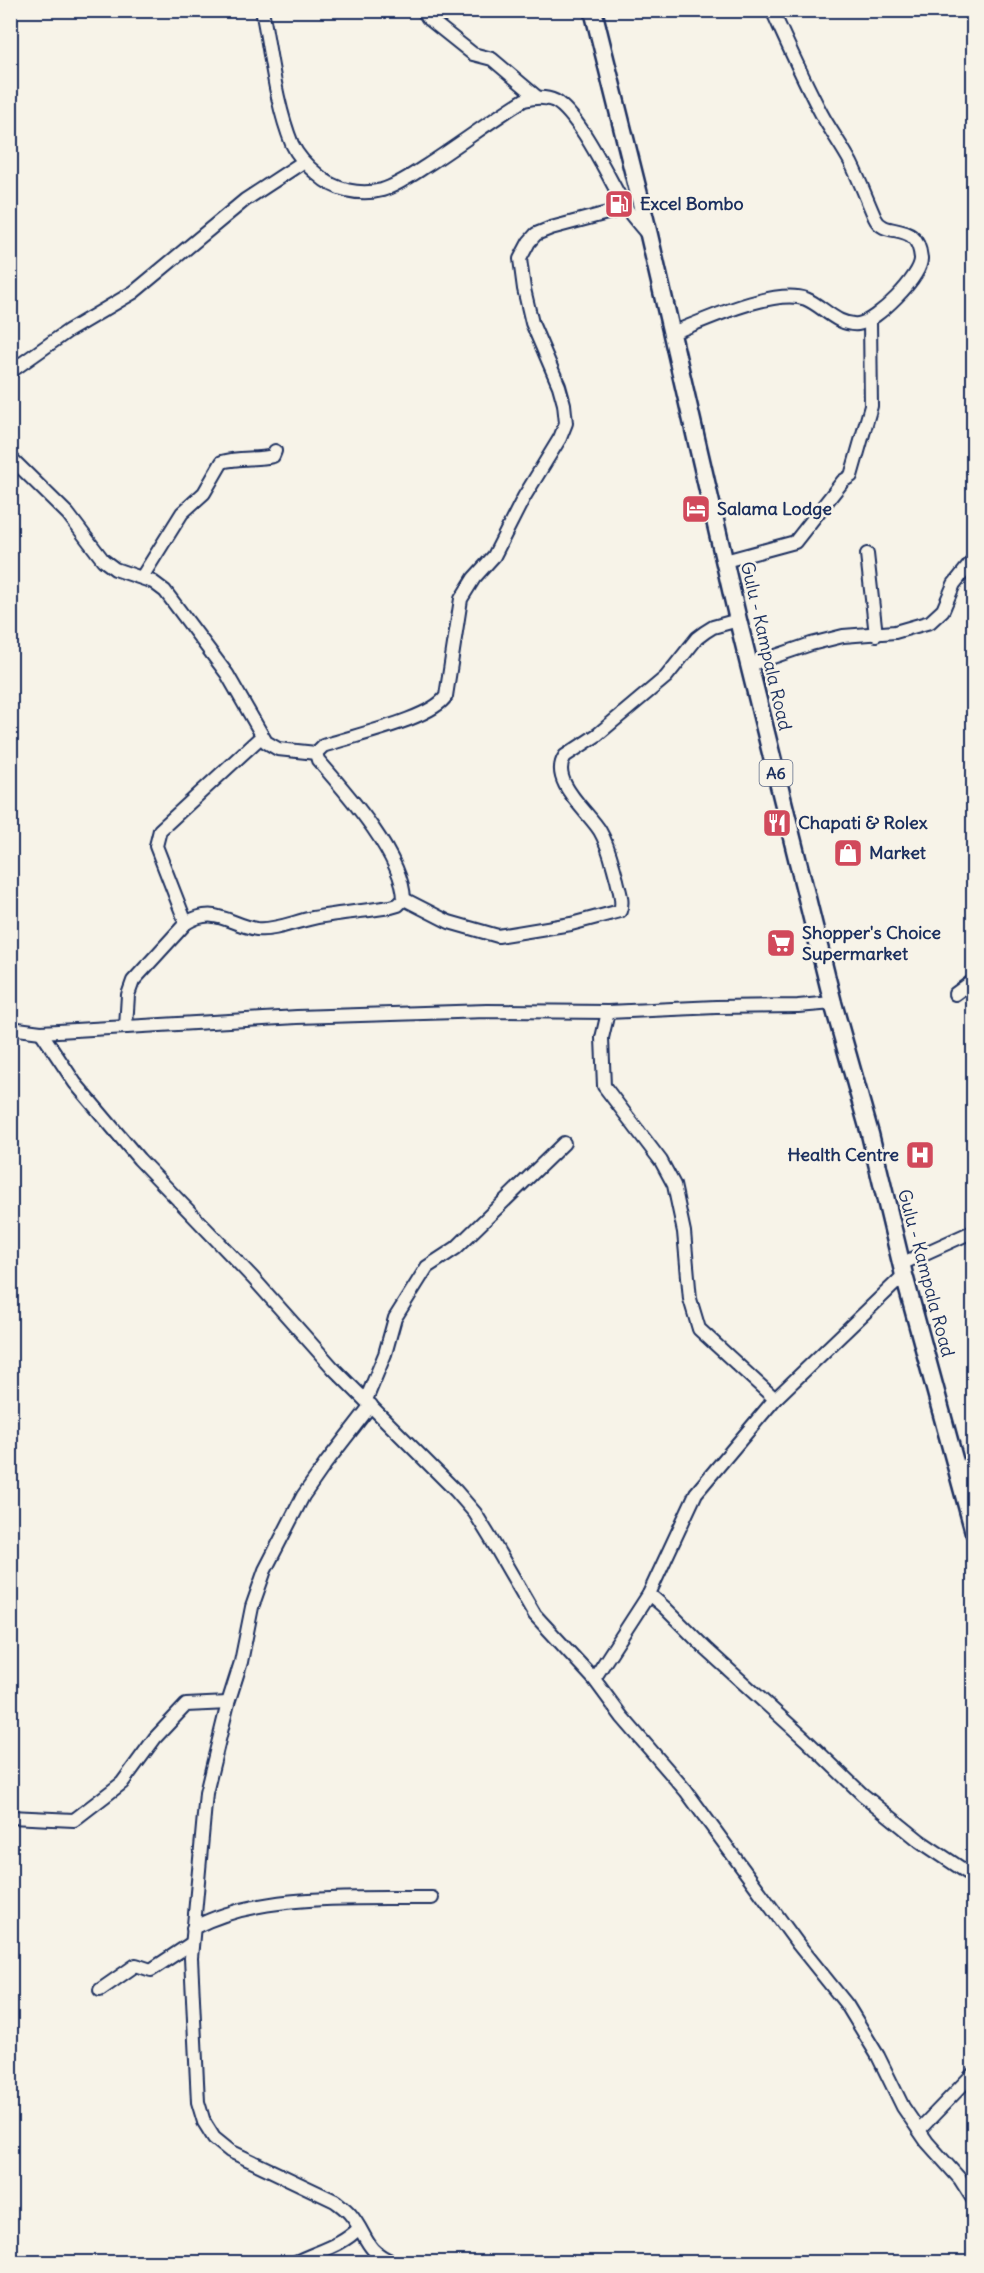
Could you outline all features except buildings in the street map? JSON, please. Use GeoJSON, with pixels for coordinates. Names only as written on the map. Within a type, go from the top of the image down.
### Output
{"type":"FeatureCollection","features":[{"type":"Feature","properties":{"kind":"main road","name":"Gulu - Kampala Road"},"geometry":{"type":"LineString","coordinates":[[593,10],[649,235],[738,620],[833,1003],[870,1134],[903,1269],[974,1532]]}},
{"type":"Feature","properties":{"kind":"street"},"geometry":{"type":"LineString","coordinates":[[262,10],[280,104],[292,144],[303,162],[323,180],[342,189],[360,192],[380,190],[399,183],[524,100],[537,97]]}},
{"type":"Feature","properties":{"kind":"street"},"geometry":{"type":"LineString","coordinates":[[423,10],[428,18],[473,54],[492,59],[537,97],[558,103],[589,142],[626,208],[649,235]]}},
{"type":"Feature","properties":{"kind":"street"},"geometry":{"type":"LineString","coordinates":[[672,333],[740,307],[781,296],[796,296],[808,300],[843,322],[857,324],[870,321],[882,313],[920,270],[919,250],[907,232],[879,226],[851,163],[821,114],[772,10]]}},
{"type":"Feature","properties":{"kind":"street"},"geometry":{"type":"LineString","coordinates":[[10,372],[68,331],[134,292],[245,200],[303,162]]}},
{"type":"Feature","properties":{"kind":"street"},"geometry":{"type":"LineString","coordinates":[[316,753],[322,746],[424,713],[442,703],[446,696],[461,599],[474,578],[494,556],[524,496],[560,438],[566,423],[559,386],[532,322],[520,259],[536,234],[626,208]]}},
{"type":"Feature","properties":{"kind":"street"},"geometry":{"type":"LineString","coordinates":[[725,561],[795,542],[843,481],[851,476],[871,406],[870,321]]}},
{"type":"Feature","properties":{"kind":"street"},"geometry":{"type":"LineString","coordinates":[[142,577],[182,513],[204,493],[222,462],[231,459],[273,456],[275,451]]}},
{"type":"Feature","properties":{"kind":"street"},"geometry":{"type":"LineString","coordinates":[[10,457],[68,514],[103,560],[115,568],[153,582],[165,591],[227,674],[270,746],[316,753]]}},
{"type":"Feature","properties":{"kind":"street"},"geometry":{"type":"LineString","coordinates":[[867,554],[876,635]]}},
{"type":"Feature","properties":{"kind":"street"},"geometry":{"type":"LineString","coordinates":[[749,665],[843,636],[876,635],[930,622],[946,605],[954,584],[974,559]]}},
{"type":"Feature","properties":{"kind":"street"},"geometry":{"type":"LineString","coordinates":[[404,899],[449,922],[498,936],[571,924],[620,911],[621,898],[606,844],[599,829],[569,791],[562,775],[562,760],[621,716],[666,677],[697,638],[713,627],[738,620]]}},
{"type":"Feature","properties":{"kind":"street"},"geometry":{"type":"LineString","coordinates":[[186,923],[156,846],[160,830],[262,736]]}},
{"type":"Feature","properties":{"kind":"street"},"geometry":{"type":"LineString","coordinates":[[126,1027],[128,995],[134,981],[186,923],[202,916],[212,915],[248,927],[264,929],[314,918],[392,907],[399,905],[404,899],[401,881],[368,821],[356,803],[318,760],[316,753]]}},
{"type":"Feature","properties":{"kind":"street"},"geometry":{"type":"LineString","coordinates":[[955,994],[974,980]]}},
{"type":"Feature","properties":{"kind":"street"},"geometry":{"type":"LineString","coordinates":[[10,1028],[41,1032],[297,1017],[487,1011],[608,1012],[833,1003]]}},
{"type":"Feature","properties":{"kind":"street"},"geometry":{"type":"LineString","coordinates":[[608,1012],[602,1038],[604,1086],[661,1161],[674,1185],[684,1232],[690,1299],[699,1329],[775,1399]]}},
{"type":"Feature","properties":{"kind":"street"},"geometry":{"type":"LineString","coordinates":[[41,1032],[75,1083],[139,1159],[254,1278],[333,1368],[369,1402],[475,1513],[535,1614],[594,1679],[622,1717],[686,1791],[798,1944],[847,2005],[878,2056],[903,2107],[960,2179],[974,2201]]}},
{"type":"Feature","properties":{"kind":"street"},"geometry":{"type":"LineString","coordinates":[[393,2262],[379,2256],[374,2257],[350,2213],[335,2201],[230,2151],[214,2138],[204,2122],[198,2102],[197,2040],[192,1996],[192,1943],[206,1793],[228,1702],[241,1662],[252,1607],[265,1570],[303,1496],[369,1402],[395,1318],[427,1268],[456,1248],[564,1143]]}},
{"type":"Feature","properties":{"kind":"street"},"geometry":{"type":"LineString","coordinates":[[594,1679],[648,1594],[696,1493],[775,1399],[903,1269],[974,1231]]}},
{"type":"Feature","properties":{"kind":"street"},"geometry":{"type":"LineString","coordinates":[[956,1468],[974,1464]]}},
{"type":"Feature","properties":{"kind":"street"},"geometry":{"type":"LineString","coordinates":[[648,1594],[806,1739],[862,1794],[920,1841],[974,1877]]}},
{"type":"Feature","properties":{"kind":"street"},"geometry":{"type":"LineString","coordinates":[[10,1817],[74,1820],[122,1783],[155,1738],[186,1705],[228,1702]]}},
{"type":"Feature","properties":{"kind":"street"},"geometry":{"type":"LineString","coordinates":[[193,1928],[214,1917],[264,1906],[316,1900],[432,1898]]}},
{"type":"Feature","properties":{"kind":"street"},"geometry":{"type":"LineString","coordinates":[[100,1990],[136,1965],[151,1970],[192,1943]]}},
{"type":"Feature","properties":{"kind":"street"},"geometry":{"type":"LineString","coordinates":[[919,2130],[974,2073]]}},
{"type":"Feature","properties":{"kind":"street"},"geometry":{"type":"LineString","coordinates":[[296,2262],[350,2238],[359,2228]]}},
{"type":"Feature","properties":{"kind":"place","name":"Excel Bombo"},"geometry":{"type":"Point","coordinates":[619,204]}},
{"type":"Feature","properties":{"kind":"place","name":"Salama Lodge"},"geometry":{"type":"Point","coordinates":[696,509]}},
{"type":"Feature","properties":{"kind":"place","name":"Chapati & Rolex"},"geometry":{"type":"Point","coordinates":[777,823]}},
{"type":"Feature","properties":{"kind":"place","name":"Market"},"geometry":{"type":"Point","coordinates":[848,853]}},
{"type":"Feature","properties":{"kind":"place","name":"Shopper's Choice Supermarket"},"geometry":{"type":"Point","coordinates":[781,943]}},
{"type":"Feature","properties":{"kind":"place","name":"Health Centre"},"geometry":{"type":"Point","coordinates":[920,1155]}}]}
